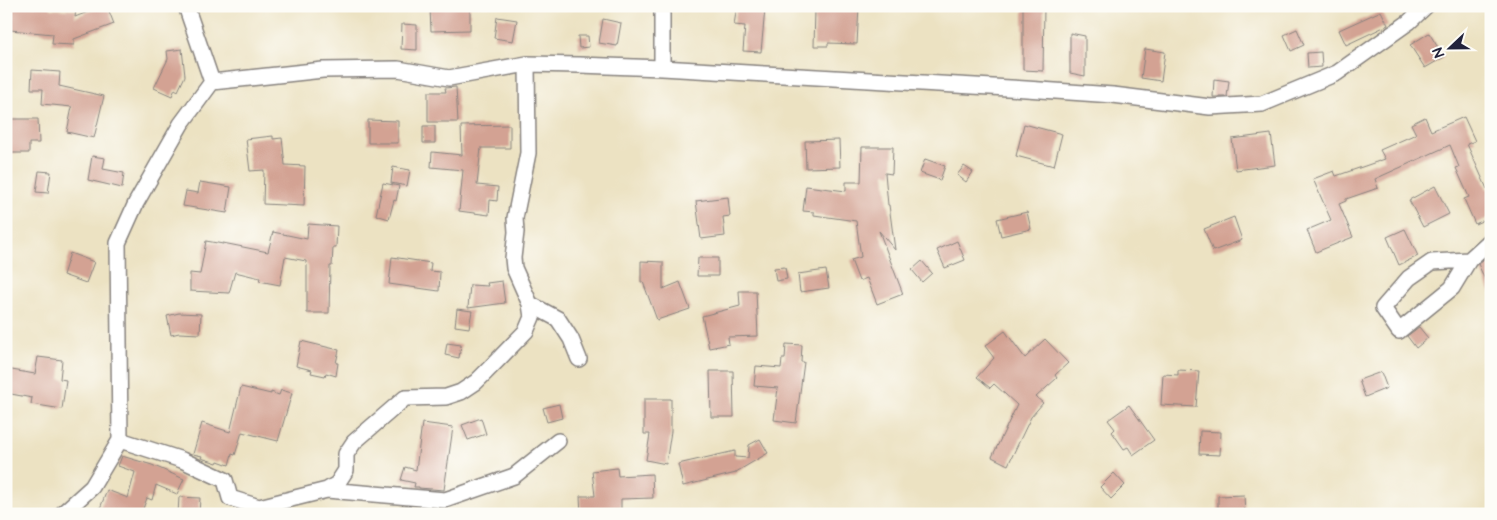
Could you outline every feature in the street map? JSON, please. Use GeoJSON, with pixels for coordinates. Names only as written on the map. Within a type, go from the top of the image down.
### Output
{"type":"FeatureCollection","features":[{"type":"Feature","properties":{"kind":"street"},"geometry":{"type":"LineString","coordinates":[[186,6],[212,82]]}},
{"type":"Feature","properties":{"kind":"street"},"geometry":{"type":"LineString","coordinates":[[662,6],[662,68]]}},
{"type":"Feature","properties":{"kind":"street"},"geometry":{"type":"LineString","coordinates":[[62,514],[92,487],[120,440],[118,243],[136,203],[181,124],[212,82],[323,70],[398,69],[449,78],[527,64],[662,68],[1026,89],[1113,95],[1210,107],[1262,104],[1337,73],[1409,22],[1426,6]]}},
{"type":"Feature","properties":{"kind":"street"},"geometry":{"type":"LineString","coordinates":[[120,440],[182,460],[225,480],[230,498],[259,507],[327,490],[337,484],[346,470],[346,454],[354,442],[405,398],[446,397],[460,392],[476,382],[526,331],[532,317],[530,304],[514,268],[513,258],[516,232],[515,218],[528,153],[527,64]]}},
{"type":"Feature","properties":{"kind":"street"},"geometry":{"type":"LineString","coordinates":[[1469,260],[1432,262],[1409,278],[1383,308],[1399,331],[1452,288],[1469,260],[1491,240]]}},
{"type":"Feature","properties":{"kind":"street"},"geometry":{"type":"LineString","coordinates":[[530,304],[558,319],[571,340],[579,359]]}},
{"type":"Feature","properties":{"kind":"street"},"geometry":{"type":"LineString","coordinates":[[327,490],[445,500],[514,476],[558,441]]}},
{"type":"Feature","properties":{"kind":"building"},"geometry":{"type":"Polygon","coordinates":[[[12,6],[43,6],[51,7],[51,9],[76,10],[75,17],[107,6],[114,24],[74,39],[74,45],[52,44],[53,34],[10,30],[12,6]]]}},
{"type":"Feature","properties":{"kind":"building"},"geometry":{"type":"Polygon","coordinates":[[[470,6],[470,30],[431,31],[430,8],[470,6]]]}},
{"type":"Feature","properties":{"kind":"building"},"geometry":{"type":"Polygon","coordinates":[[[737,6],[765,9],[761,52],[743,51],[745,26],[734,25],[737,6]]]}},
{"type":"Feature","properties":{"kind":"building"},"geometry":{"type":"Polygon","coordinates":[[[821,6],[859,6],[857,44],[828,43],[828,46],[814,46],[815,10],[821,10],[821,6]]]}},
{"type":"Feature","properties":{"kind":"building"},"geometry":{"type":"Polygon","coordinates":[[[1023,6],[1044,6],[1043,71],[1023,70],[1023,6]]]}},
{"type":"Feature","properties":{"kind":"building"},"geometry":{"type":"Polygon","coordinates":[[[1381,11],[1388,25],[1346,45],[1339,30],[1381,11]]]}},
{"type":"Feature","properties":{"kind":"building"},"geometry":{"type":"Polygon","coordinates":[[[497,17],[517,20],[513,41],[494,38],[497,17]]]}},
{"type":"Feature","properties":{"kind":"building"},"geometry":{"type":"Polygon","coordinates":[[[603,19],[621,23],[617,46],[599,43],[603,19]]]}},
{"type":"Feature","properties":{"kind":"building"},"geometry":{"type":"Polygon","coordinates":[[[402,24],[417,25],[417,50],[401,49],[402,24]]]}},
{"type":"Feature","properties":{"kind":"building"},"geometry":{"type":"Polygon","coordinates":[[[1297,29],[1304,45],[1291,51],[1284,35],[1297,29]]]}},
{"type":"Feature","properties":{"kind":"building"},"geometry":{"type":"Polygon","coordinates":[[[1070,33],[1085,36],[1085,76],[1070,73],[1070,33]]]}},
{"type":"Feature","properties":{"kind":"building"},"geometry":{"type":"Polygon","coordinates":[[[1429,33],[1444,57],[1425,68],[1410,45],[1429,33]]]}},
{"type":"Feature","properties":{"kind":"building"},"geometry":{"type":"Polygon","coordinates":[[[578,36],[588,36],[589,47],[579,48],[578,36]]]}},
{"type":"Feature","properties":{"kind":"building"},"geometry":{"type":"Polygon","coordinates":[[[182,49],[185,76],[178,91],[175,89],[172,96],[154,88],[168,59],[167,51],[182,49]]]}},
{"type":"Feature","properties":{"kind":"building"},"geometry":{"type":"Polygon","coordinates":[[[1145,49],[1165,52],[1161,81],[1141,78],[1145,49]]]}},
{"type":"Feature","properties":{"kind":"building"},"geometry":{"type":"Polygon","coordinates":[[[1321,52],[1322,67],[1308,68],[1307,53],[1321,52]]]}},
{"type":"Feature","properties":{"kind":"building"},"geometry":{"type":"Polygon","coordinates":[[[32,70],[60,72],[59,86],[104,96],[94,138],[67,132],[72,107],[42,104],[43,89],[31,89],[32,70]]]}},
{"type":"Feature","properties":{"kind":"building"},"geometry":{"type":"Polygon","coordinates":[[[1214,79],[1229,81],[1227,97],[1213,97],[1214,79]]]}},
{"type":"Feature","properties":{"kind":"building"},"geometry":{"type":"Polygon","coordinates":[[[456,87],[458,122],[428,122],[428,92],[446,92],[445,88],[456,87]]]}},
{"type":"Feature","properties":{"kind":"building"},"geometry":{"type":"Polygon","coordinates":[[[1425,117],[1431,131],[1464,117],[1475,141],[1467,144],[1487,189],[1491,187],[1491,217],[1475,224],[1464,199],[1469,197],[1456,168],[1459,167],[1450,145],[1375,179],[1378,188],[1346,199],[1346,201],[1339,204],[1353,237],[1316,252],[1307,230],[1331,220],[1313,179],[1334,171],[1336,176],[1385,159],[1380,150],[1416,134],[1411,124],[1425,117]]]}},
{"type":"Feature","properties":{"kind":"building"},"geometry":{"type":"Polygon","coordinates":[[[6,119],[38,119],[39,143],[29,143],[29,153],[6,153],[6,119]]]}},
{"type":"Feature","properties":{"kind":"building"},"geometry":{"type":"Polygon","coordinates":[[[368,120],[398,121],[398,143],[368,143],[368,120]]]}},
{"type":"Feature","properties":{"kind":"building"},"geometry":{"type":"Polygon","coordinates":[[[1024,124],[1062,134],[1054,166],[1016,156],[1024,124]]]}},
{"type":"Feature","properties":{"kind":"building"},"geometry":{"type":"Polygon","coordinates":[[[510,125],[510,148],[481,148],[477,185],[498,187],[497,201],[490,200],[489,215],[459,211],[463,170],[431,167],[432,152],[462,155],[461,126],[510,125]]]}},
{"type":"Feature","properties":{"kind":"building"},"geometry":{"type":"Polygon","coordinates":[[[423,126],[435,126],[435,143],[423,143],[423,126]]]}},
{"type":"Feature","properties":{"kind":"building"},"geometry":{"type":"Polygon","coordinates":[[[1271,134],[1275,165],[1236,170],[1232,139],[1271,134]]]}},
{"type":"Feature","properties":{"kind":"building"},"geometry":{"type":"Polygon","coordinates":[[[273,136],[273,139],[282,138],[285,165],[305,166],[304,206],[263,204],[264,170],[250,171],[246,139],[273,136]]]}},
{"type":"Feature","properties":{"kind":"building"},"geometry":{"type":"Polygon","coordinates":[[[839,140],[840,167],[806,168],[805,141],[839,140]]]}},
{"type":"Feature","properties":{"kind":"building"},"geometry":{"type":"Polygon","coordinates":[[[862,147],[893,147],[892,174],[885,173],[895,250],[879,231],[903,294],[877,304],[867,278],[859,281],[851,260],[861,257],[856,221],[814,215],[814,212],[803,211],[806,186],[846,191],[846,182],[861,182],[862,147]]]}},
{"type":"Feature","properties":{"kind":"building"},"geometry":{"type":"Polygon","coordinates":[[[92,156],[105,158],[103,169],[124,173],[122,188],[88,180],[92,156]]]}},
{"type":"Feature","properties":{"kind":"building"},"geometry":{"type":"Polygon","coordinates":[[[925,159],[945,166],[940,180],[920,173],[925,159]]]}},
{"type":"Feature","properties":{"kind":"building"},"geometry":{"type":"Polygon","coordinates":[[[964,166],[973,172],[966,182],[957,175],[964,166]]]}},
{"type":"Feature","properties":{"kind":"building"},"geometry":{"type":"Polygon","coordinates":[[[393,167],[410,170],[407,186],[391,183],[393,167]]]}},
{"type":"Feature","properties":{"kind":"building"},"geometry":{"type":"Polygon","coordinates":[[[39,171],[51,172],[48,193],[36,192],[39,171]]]}},
{"type":"Feature","properties":{"kind":"building"},"geometry":{"type":"Polygon","coordinates":[[[200,182],[231,187],[227,213],[183,206],[186,191],[198,193],[200,182]]]}},
{"type":"Feature","properties":{"kind":"building"},"geometry":{"type":"Polygon","coordinates":[[[383,183],[399,186],[389,219],[376,215],[383,183]]]}},
{"type":"Feature","properties":{"kind":"building"},"geometry":{"type":"Polygon","coordinates":[[[1435,186],[1449,214],[1423,227],[1409,200],[1435,186]]]}},
{"type":"Feature","properties":{"kind":"building"},"geometry":{"type":"Polygon","coordinates":[[[728,197],[730,216],[723,217],[725,236],[701,239],[696,201],[728,197]]]}},
{"type":"Feature","properties":{"kind":"building"},"geometry":{"type":"Polygon","coordinates":[[[1027,212],[1031,229],[1001,236],[997,219],[1027,212]]]}},
{"type":"Feature","properties":{"kind":"building"},"geometry":{"type":"Polygon","coordinates":[[[1234,217],[1242,240],[1213,251],[1204,229],[1234,217]]]}},
{"type":"Feature","properties":{"kind":"building"},"geometry":{"type":"Polygon","coordinates":[[[308,224],[337,226],[336,247],[333,247],[332,266],[330,266],[329,313],[307,313],[306,261],[285,257],[280,285],[259,281],[260,278],[235,272],[229,293],[190,291],[190,273],[200,274],[206,241],[268,252],[273,232],[307,239],[308,224]]]}},
{"type":"Feature","properties":{"kind":"building"},"geometry":{"type":"Polygon","coordinates":[[[1405,229],[1418,256],[1399,265],[1387,237],[1405,229]]]}},
{"type":"Feature","properties":{"kind":"building"},"geometry":{"type":"Polygon","coordinates":[[[957,241],[965,260],[945,268],[937,250],[957,241]]]}},
{"type":"Feature","properties":{"kind":"building"},"geometry":{"type":"Polygon","coordinates":[[[70,253],[94,262],[86,283],[63,275],[70,253]]]}},
{"type":"Feature","properties":{"kind":"building"},"geometry":{"type":"Polygon","coordinates":[[[1491,253],[1491,293],[1478,264],[1491,253]]]}},
{"type":"Feature","properties":{"kind":"building"},"geometry":{"type":"Polygon","coordinates":[[[392,257],[431,263],[430,271],[440,272],[439,291],[389,284],[392,257]]]}},
{"type":"Feature","properties":{"kind":"building"},"geometry":{"type":"Polygon","coordinates":[[[698,258],[718,258],[718,276],[697,276],[698,258]]]}},
{"type":"Feature","properties":{"kind":"building"},"geometry":{"type":"Polygon","coordinates":[[[641,261],[663,262],[663,289],[680,282],[690,309],[657,320],[643,282],[641,282],[641,261]]]}},
{"type":"Feature","properties":{"kind":"building"},"geometry":{"type":"Polygon","coordinates":[[[922,261],[932,273],[922,282],[912,270],[922,261]]]}},
{"type":"Feature","properties":{"kind":"building"},"geometry":{"type":"Polygon","coordinates":[[[785,267],[787,279],[776,281],[774,268],[785,267]]]}},
{"type":"Feature","properties":{"kind":"building"},"geometry":{"type":"Polygon","coordinates":[[[826,270],[829,288],[800,292],[798,274],[826,270]]]}},
{"type":"Feature","properties":{"kind":"building"},"geometry":{"type":"Polygon","coordinates":[[[502,281],[505,303],[468,308],[470,285],[488,286],[487,283],[502,281]]]}},
{"type":"Feature","properties":{"kind":"building"},"geometry":{"type":"Polygon","coordinates":[[[739,291],[756,291],[758,336],[728,337],[729,344],[709,348],[702,316],[740,306],[739,291]]]}},
{"type":"Feature","properties":{"kind":"building"},"geometry":{"type":"Polygon","coordinates":[[[457,309],[472,311],[469,328],[455,326],[457,309]]]}},
{"type":"Feature","properties":{"kind":"building"},"geometry":{"type":"Polygon","coordinates":[[[179,313],[201,314],[200,334],[179,333],[171,335],[167,316],[179,313]]]}},
{"type":"Feature","properties":{"kind":"building"},"geometry":{"type":"Polygon","coordinates":[[[1419,327],[1428,338],[1416,348],[1407,336],[1419,327]]]}},
{"type":"Feature","properties":{"kind":"building"},"geometry":{"type":"Polygon","coordinates":[[[1005,331],[1025,358],[1045,339],[1068,363],[1055,375],[1057,378],[1036,397],[1043,403],[1031,417],[1008,465],[992,457],[1017,405],[994,384],[990,388],[977,377],[994,358],[985,346],[1005,331]]]}},
{"type":"Feature","properties":{"kind":"building"},"geometry":{"type":"Polygon","coordinates":[[[301,341],[339,350],[336,376],[326,373],[325,376],[311,373],[312,370],[296,366],[301,341]]]}},
{"type":"Feature","properties":{"kind":"building"},"geometry":{"type":"Polygon","coordinates":[[[447,343],[461,345],[459,358],[445,355],[447,343]]]}},
{"type":"Feature","properties":{"kind":"building"},"geometry":{"type":"Polygon","coordinates":[[[786,344],[802,345],[801,362],[804,362],[796,423],[774,420],[778,388],[754,386],[756,366],[781,368],[782,359],[785,359],[786,344]]]}},
{"type":"Feature","properties":{"kind":"building"},"geometry":{"type":"Polygon","coordinates":[[[38,357],[62,360],[60,379],[66,380],[62,409],[31,404],[32,398],[6,393],[6,369],[35,374],[38,357]]]}},
{"type":"Feature","properties":{"kind":"building"},"geometry":{"type":"Polygon","coordinates":[[[1178,370],[1199,371],[1196,407],[1161,405],[1163,374],[1178,375],[1178,370]]]}},
{"type":"Feature","properties":{"kind":"building"},"geometry":{"type":"Polygon","coordinates":[[[710,371],[733,371],[734,417],[711,417],[710,371]]]}},
{"type":"Feature","properties":{"kind":"building"},"geometry":{"type":"Polygon","coordinates":[[[1381,372],[1387,388],[1365,397],[1359,380],[1381,372]]]}},
{"type":"Feature","properties":{"kind":"building"},"geometry":{"type":"Polygon","coordinates":[[[241,387],[279,395],[281,390],[292,393],[278,441],[242,432],[235,455],[232,454],[229,465],[218,461],[217,463],[193,454],[202,423],[230,432],[241,387]]]}},
{"type":"Feature","properties":{"kind":"building"},"geometry":{"type":"Polygon","coordinates":[[[644,399],[671,399],[671,431],[666,464],[646,460],[650,434],[644,434],[644,399]]]}},
{"type":"Feature","properties":{"kind":"building"},"geometry":{"type":"Polygon","coordinates":[[[559,404],[562,418],[547,422],[543,408],[559,404]]]}},
{"type":"Feature","properties":{"kind":"building"},"geometry":{"type":"Polygon","coordinates":[[[1129,405],[1154,440],[1133,455],[1128,447],[1124,449],[1112,432],[1115,429],[1108,420],[1129,405]]]}},
{"type":"Feature","properties":{"kind":"building"},"geometry":{"type":"Polygon","coordinates":[[[481,418],[486,434],[468,440],[462,425],[481,418]]]}},
{"type":"Feature","properties":{"kind":"building"},"geometry":{"type":"Polygon","coordinates":[[[422,423],[453,427],[444,490],[414,487],[415,483],[401,480],[405,467],[416,470],[422,423]]]}},
{"type":"Feature","properties":{"kind":"building"},"geometry":{"type":"Polygon","coordinates":[[[1200,431],[1221,432],[1220,455],[1199,454],[1200,431]]]}},
{"type":"Feature","properties":{"kind":"building"},"geometry":{"type":"Polygon","coordinates":[[[760,439],[768,453],[736,473],[683,486],[678,464],[735,451],[735,457],[748,458],[749,445],[760,439]]]}},
{"type":"Feature","properties":{"kind":"building"},"geometry":{"type":"Polygon","coordinates":[[[122,456],[152,465],[184,479],[177,494],[156,485],[152,500],[147,498],[141,514],[98,514],[107,490],[128,498],[135,472],[118,466],[122,456]]]}},
{"type":"Feature","properties":{"kind":"building"},"geometry":{"type":"Polygon","coordinates":[[[617,468],[618,476],[652,474],[653,498],[621,499],[621,514],[581,514],[580,496],[595,496],[592,471],[617,468]]]}},
{"type":"Feature","properties":{"kind":"building"},"geometry":{"type":"Polygon","coordinates":[[[1114,473],[1125,485],[1111,499],[1100,487],[1114,473]]]}},
{"type":"Feature","properties":{"kind":"building"},"geometry":{"type":"Polygon","coordinates":[[[1244,495],[1245,514],[1218,514],[1218,496],[1244,495]]]}},
{"type":"Feature","properties":{"kind":"building"},"geometry":{"type":"Polygon","coordinates":[[[179,497],[200,498],[199,514],[178,514],[179,497]]]}}]}
